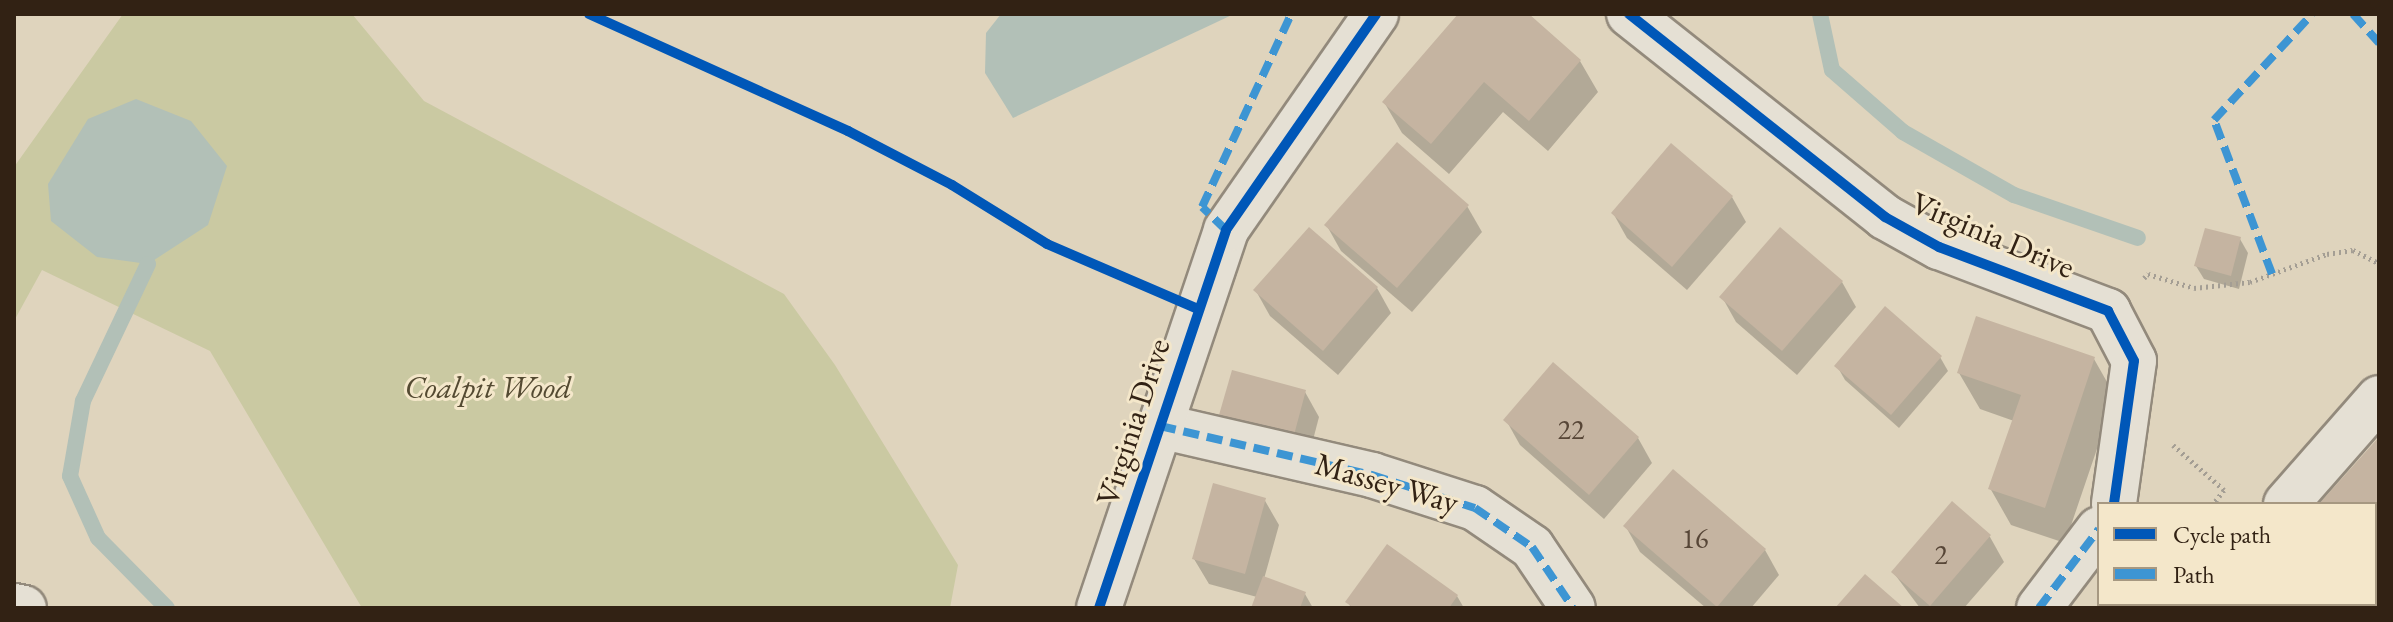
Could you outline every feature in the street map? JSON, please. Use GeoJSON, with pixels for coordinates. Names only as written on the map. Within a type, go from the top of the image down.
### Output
{"type":"FeatureCollection","features":[{"type":"Feature","properties":{"kind":"street","name":"Virginia Drive"},"geometry":{"type":"LineString","coordinates":[[1099,608],[1226,230],[1376,14]]}},
{"type":"Feature","properties":{"kind":"street","name":"Virginia Drive"},"geometry":{"type":"LineString","coordinates":[[1629,14],[1885,217],[1939,247],[2108,311]]}},
{"type":"Feature","properties":{"kind":"street"},"geometry":{"type":"LineString","coordinates":[[2108,311],[2134,361],[2114,502]]}},
{"type":"Feature","properties":{"kind":"street"},"geometry":{"type":"LineString","coordinates":[[2288,502],[2379,398]]}},
{"type":"Feature","properties":{"kind":"street","name":"Massey Way"},"geometry":{"type":"LineString","coordinates":[[1160,426],[1372,475],[1475,508],[1532,547],[1573,608]]}},
{"type":"Feature","properties":{"kind":"street"},"geometry":{"type":"LineString","coordinates":[[2039,608],[2097,532]]}},
{"type":"Feature","properties":{"kind":"street"},"geometry":{"type":"LineString","coordinates":[[14,606],[24,608]]}},
{"type":"Feature","properties":{"kind":"path"},"geometry":{"type":"LineString","coordinates":[[2108,311],[2148,274],[2194,288],[2250,282],[2327,254],[2353,250],[2379,263]]}},
{"type":"Feature","properties":{"kind":"path"},"geometry":{"type":"LineString","coordinates":[[2127,405],[2224,490],[2215,502]]}},
{"type":"Feature","properties":{"kind":"green space","name":"Coalpit Wood"},"geometry":{"type":"Polygon","coordinates":[[[123,14],[352,14],[424,101],[784,294],[835,365],[958,565],[950,608],[362,608],[210,351],[42,270],[14,321],[14,167],[123,14]]]}},
{"type":"Feature","properties":{"kind":"shaded area"},"geometry":{"type":"Polygon","coordinates":[[[1001,14],[1234,14],[1013,118],[985,73],[986,33],[1001,14]]]}},
{"type":"Feature","properties":{"kind":"shaded area"},"geometry":{"type":"Polygon","coordinates":[[[136,99],[191,121],[227,166],[208,225],[148,264],[97,257],[51,221],[48,184],[88,119],[136,99]]]}},
{"type":"Feature","properties":{"kind":"building"},"geometry":{"type":"Polygon","coordinates":[[[1458,14],[1529,14],[1581,60],[1529,121],[1484,82],[1431,144],[1382,102],[1458,14]]]}},
{"type":"Feature","properties":{"kind":"building"},"geometry":{"type":"Polygon","coordinates":[[[1397,142],[1469,205],[1397,288],[1324,225],[1397,142]]]}},
{"type":"Feature","properties":{"kind":"building"},"geometry":{"type":"Polygon","coordinates":[[[1671,143],[1733,196],[1672,267],[1611,213],[1671,143]]]}},
{"type":"Feature","properties":{"kind":"building"},"geometry":{"type":"Polygon","coordinates":[[[1309,227],[1378,287],[1323,351],[1253,290],[1309,227]]]}},
{"type":"Feature","properties":{"kind":"building"},"geometry":{"type":"Polygon","coordinates":[[[1780,227],[1843,281],[1782,351],[1719,297],[1780,227]]]}},
{"type":"Feature","properties":{"kind":"building"},"geometry":{"type":"Polygon","coordinates":[[[2205,228],[2241,237],[2231,276],[2194,266],[2205,228]]]}},
{"type":"Feature","properties":{"kind":"building"},"geometry":{"type":"Polygon","coordinates":[[[1885,306],[1942,356],[1891,415],[1834,366],[1885,306]]]}},
{"type":"Feature","properties":{"kind":"building"},"geometry":{"type":"Polygon","coordinates":[[[1976,316],[2095,357],[2045,508],[1988,489],[2021,395],[1957,373],[1976,316]]]}},
{"type":"Feature","properties":{"kind":"building"},"geometry":{"type":"Polygon","coordinates":[[[1553,362],[1639,437],[1589,495],[1503,420],[1553,362]]]}},
{"type":"Feature","properties":{"kind":"building"},"geometry":{"type":"Polygon","coordinates":[[[1232,370],[1306,390],[1294,435],[1219,415],[1232,370]]]}},
{"type":"Feature","properties":{"kind":"building"},"geometry":{"type":"Polygon","coordinates":[[[2379,437],[2379,608],[2348,606],[2377,606],[2377,502],[2321,502],[2379,437]]]}},
{"type":"Feature","properties":{"kind":"building"},"geometry":{"type":"Polygon","coordinates":[[[1673,469],[1766,549],[1717,607],[1623,526],[1673,469]]]}},
{"type":"Feature","properties":{"kind":"building"},"geometry":{"type":"Polygon","coordinates":[[[1213,483],[1266,498],[1245,574],[1192,559],[1213,483]]]}},
{"type":"Feature","properties":{"kind":"building"},"geometry":{"type":"Polygon","coordinates":[[[1952,501],[1991,535],[1930,606],[1891,572],[1952,501]]]}},
{"type":"Feature","properties":{"kind":"building"},"geometry":{"type":"Polygon","coordinates":[[[1387,544],[1458,595],[1449,608],[1354,608],[1345,602],[1387,544]]]}},
{"type":"Feature","properties":{"kind":"building"},"geometry":{"type":"Polygon","coordinates":[[[1865,574],[1904,608],[1835,608],[1865,574]]]}},
{"type":"Feature","properties":{"kind":"building"},"geometry":{"type":"Polygon","coordinates":[[[1263,576],[1306,592],[1300,608],[1251,608],[1263,576]]]}},
{"type":"Feature","properties":{"kind":"waterway"},"geometry":{"type":"LineString","coordinates":[[1820,14],[1832,70],[1903,132],[2014,195],[2138,238]]}},
{"type":"Feature","properties":{"kind":"waterway"},"geometry":{"type":"LineString","coordinates":[[148,264],[83,401],[70,476],[98,538],[167,608]]}},
{"type":"Feature","properties":{"kind":"marked path"},"geometry":{"type":"LineString","coordinates":[[1226,230],[1202,207],[1291,14]]}},
{"type":"Feature","properties":{"kind":"marked path"},"geometry":{"type":"LineString","coordinates":[[2272,274],[2214,120],[2312,14]]}},
{"type":"Feature","properties":{"kind":"marked path"},"geometry":{"type":"LineString","coordinates":[[2353,14],[2379,43]]}},
{"type":"Feature","properties":{"kind":"marked path"},"geometry":{"type":"LineString","coordinates":[[1160,426],[1372,475],[1475,508],[1532,547],[1573,608]]}},
{"type":"Feature","properties":{"kind":"marked path"},"geometry":{"type":"LineString","coordinates":[[2039,608],[2097,532]]}},
{"type":"Feature","properties":{"kind":"cycle path"},"geometry":{"type":"LineString","coordinates":[[589,14],[848,131],[952,185],[1047,244],[1198,309]]}},
{"type":"Feature","properties":{"kind":"cycle path"},"geometry":{"type":"LineString","coordinates":[[1099,608],[1226,230],[1376,14]]}},
{"type":"Feature","properties":{"kind":"cycle path"},"geometry":{"type":"LineString","coordinates":[[1629,14],[1885,217],[1939,247],[2108,311],[2134,361],[2114,502]]}}]}
